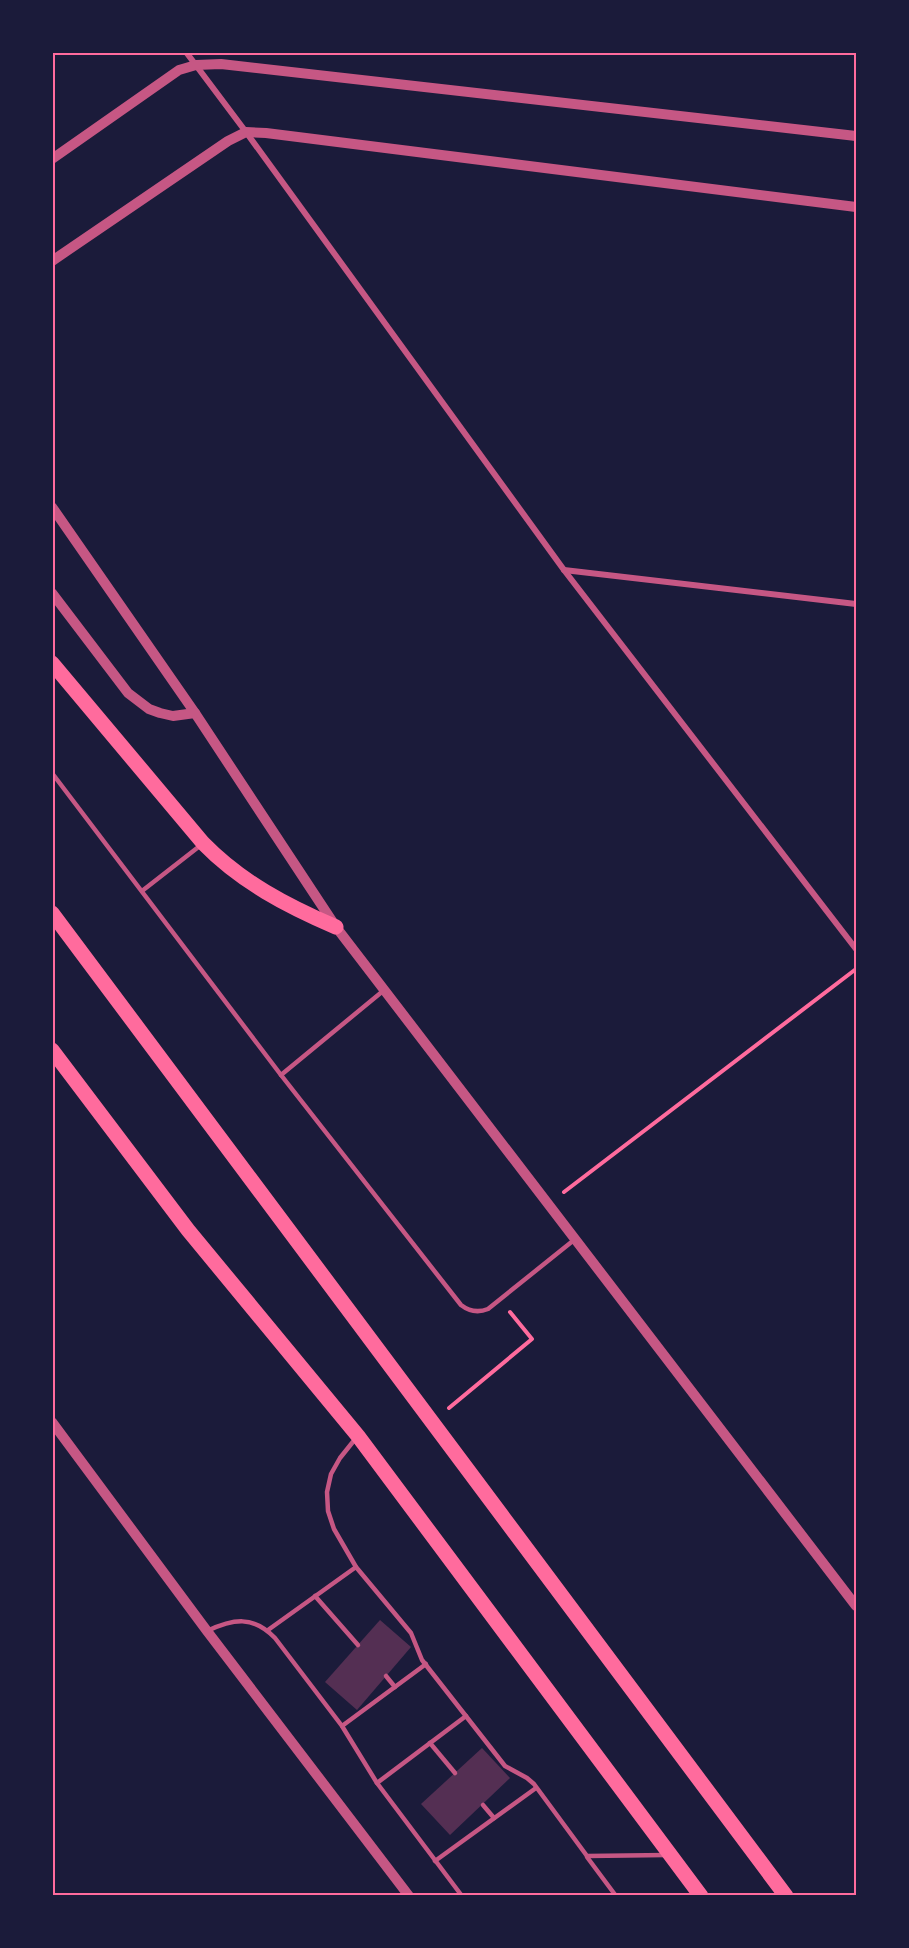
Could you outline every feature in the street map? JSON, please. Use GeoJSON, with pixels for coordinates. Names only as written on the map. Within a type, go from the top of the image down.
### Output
{"type":"FeatureCollection","features":[{"type":"Feature","properties":{"kind":"main road"},"geometry":{"type":"LineString","coordinates":[[52,663],[223,863],[251,884],[308,915],[336,927]]}},
{"type":"Feature","properties":{"kind":"main road"},"geometry":{"type":"LineString","coordinates":[[52,913],[786,1896]]}},
{"type":"Feature","properties":{"kind":"main road"},"geometry":{"type":"LineString","coordinates":[[52,1050],[188,1230],[358,1436],[701,1896]]}},
{"type":"Feature","properties":{"kind":"street"},"geometry":{"type":"LineString","coordinates":[[186,52],[564,570],[856,949]]}},
{"type":"Feature","properties":{"kind":"street"},"geometry":{"type":"LineString","coordinates":[[52,159],[179,70],[196,65],[221,64],[856,136]]}},
{"type":"Feature","properties":{"kind":"street"},"geometry":{"type":"LineString","coordinates":[[52,261],[228,141],[246,132],[856,207]]}},
{"type":"Feature","properties":{"kind":"street"},"geometry":{"type":"LineString","coordinates":[[52,507],[195,713],[336,927],[856,1606]]}},
{"type":"Feature","properties":{"kind":"street"},"geometry":{"type":"LineString","coordinates":[[564,570],[856,604]]}},
{"type":"Feature","properties":{"kind":"street"},"geometry":{"type":"LineString","coordinates":[[52,593],[128,693],[149,709],[160,713],[173,716],[195,713]]}},
{"type":"Feature","properties":{"kind":"street"},"geometry":{"type":"LineString","coordinates":[[52,1422],[207,1631],[409,1896]]}},
{"type":"Feature","properties":{"kind":"lane"},"geometry":{"type":"LineString","coordinates":[[52,773],[281,1075],[461,1305],[466,1309],[481,1311],[488,1309],[576,1239]]}},
{"type":"Feature","properties":{"kind":"lane"},"geometry":{"type":"LineString","coordinates":[[142,891],[204,843]]}},
{"type":"Feature","properties":{"kind":"lane"},"geometry":{"type":"LineString","coordinates":[[281,1075],[385,990]]}},
{"type":"Feature","properties":{"kind":"lane"},"geometry":{"type":"LineString","coordinates":[[358,1436],[340,1458],[331,1474],[327,1492],[328,1511],[334,1529],[356,1567],[411,1633],[426,1664],[505,1766],[526,1778],[536,1788],[616,1896]]}},
{"type":"Feature","properties":{"kind":"lane"},"geometry":{"type":"LineString","coordinates":[[268,1630],[356,1567]]}},
{"type":"Feature","properties":{"kind":"lane"},"geometry":{"type":"LineString","coordinates":[[315,1596],[358,1645]]}},
{"type":"Feature","properties":{"kind":"lane"},"geometry":{"type":"LineString","coordinates":[[207,1631],[235,1621],[246,1621],[268,1630],[342,1726],[377,1783],[462,1896]]}},
{"type":"Feature","properties":{"kind":"lane"},"geometry":{"type":"LineString","coordinates":[[342,1726],[426,1664]]}},
{"type":"Feature","properties":{"kind":"lane"},"geometry":{"type":"LineString","coordinates":[[386,1676],[395,1687]]}},
{"type":"Feature","properties":{"kind":"lane"},"geometry":{"type":"LineString","coordinates":[[377,1783],[466,1716]]}},
{"type":"Feature","properties":{"kind":"lane"},"geometry":{"type":"LineString","coordinates":[[430,1743],[455,1773]]}},
{"type":"Feature","properties":{"kind":"lane"},"geometry":{"type":"LineString","coordinates":[[435,1861],[536,1788]]}},
{"type":"Feature","properties":{"kind":"lane"},"geometry":{"type":"LineString","coordinates":[[483,1805],[494,1818]]}},
{"type":"Feature","properties":{"kind":"lane"},"geometry":{"type":"LineString","coordinates":[[587,1856],[671,1855]]}},
{"type":"Feature","properties":{"kind":"path"},"geometry":{"type":"LineString","coordinates":[[549,1204],[856,969]]}},
{"type":"Feature","properties":{"kind":"path"},"geometry":{"type":"LineString","coordinates":[[432,1422],[532,1339],[501,1299]]}},
{"type":"Feature","properties":{"kind":"building"},"geometry":{"type":"Polygon","coordinates":[[[380,1620],[411,1647],[357,1710],[325,1682],[380,1620]]]}},
{"type":"Feature","properties":{"kind":"building"},"geometry":{"type":"Polygon","coordinates":[[[482,1748],[510,1778],[450,1835],[421,1804],[482,1748]]]}}]}
